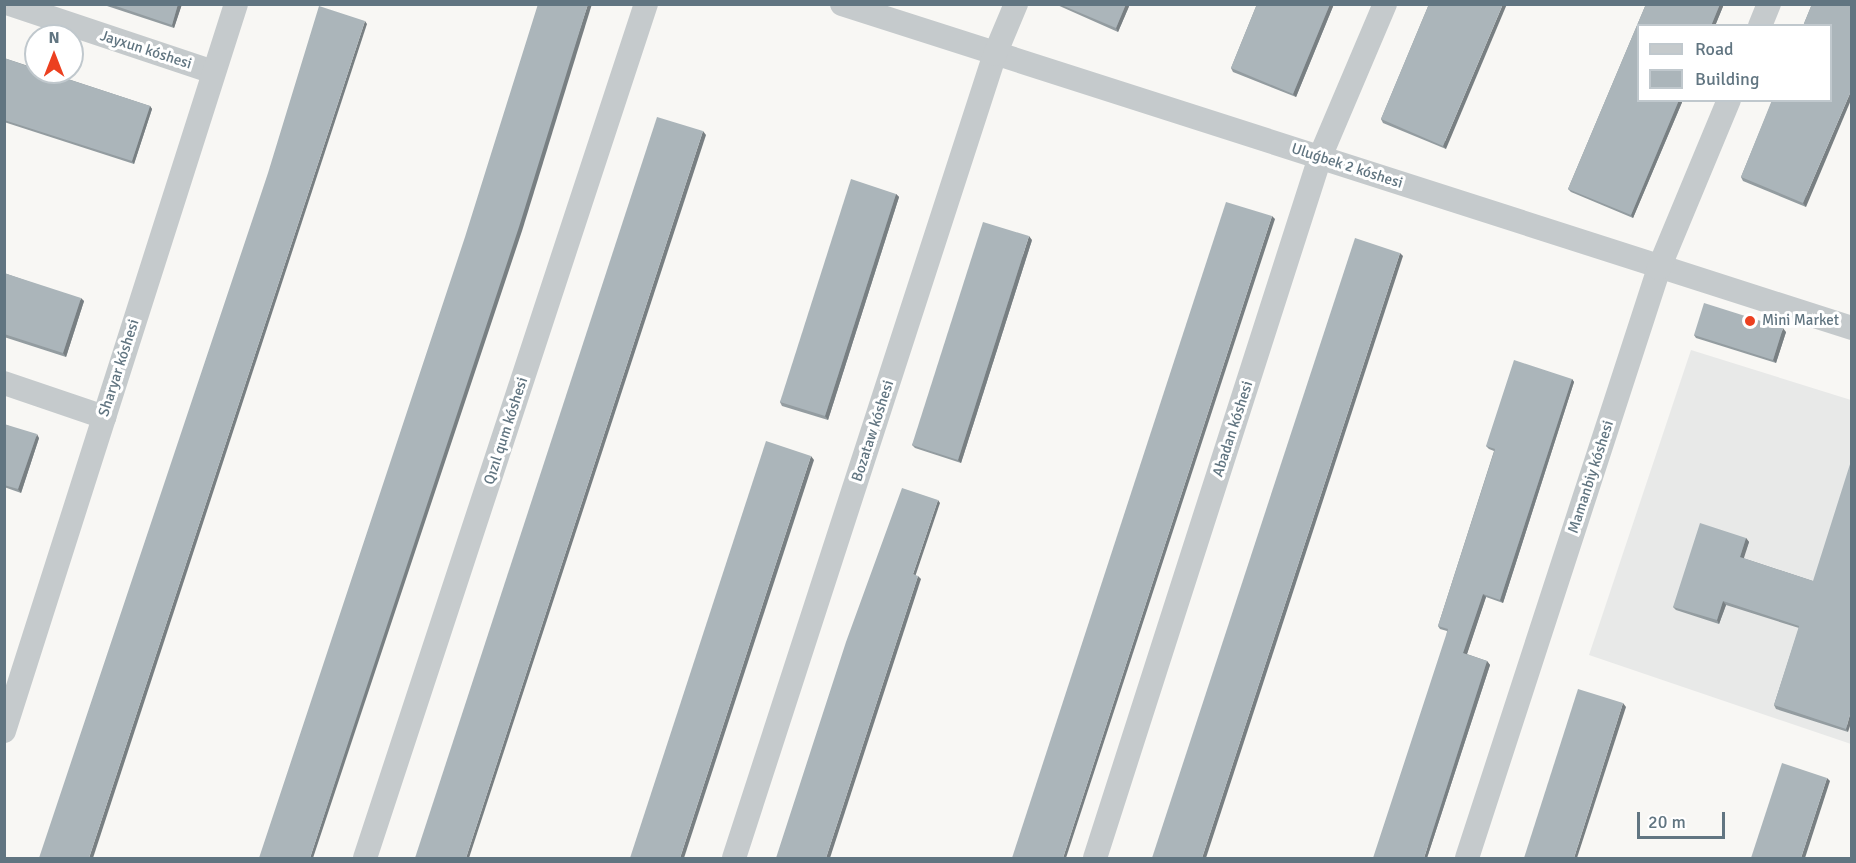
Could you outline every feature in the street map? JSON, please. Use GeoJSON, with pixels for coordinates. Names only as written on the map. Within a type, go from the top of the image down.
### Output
{"type":"FeatureCollection","features":[{"type":"Feature","properties":{"kind":"street","name":"Jayxun kóshesi"},"geometry":{"type":"LineString","coordinates":[[10,4],[213,72]]}},
{"type":"Feature","properties":{"kind":"street","name":"Sharyar kóshesi"},"geometry":{"type":"LineString","coordinates":[[4,731],[236,4]]}},
{"type":"Feature","properties":{"kind":"street","name":"Qızıl qum kóshesi"},"geometry":{"type":"LineString","coordinates":[[365,858],[646,4]]}},
{"type":"Feature","properties":{"kind":"street","name":"Uluǵbek 2 kóshesi"},"geometry":{"type":"LineString","coordinates":[[842,4],[1851,328]]}},
{"type":"Feature","properties":{"kind":"street","name":"Bozataw kóshesi"},"geometry":{"type":"LineString","coordinates":[[734,858],[995,54],[1016,4]]}},
{"type":"Feature","properties":{"kind":"street","name":"Abadan kóshesi"},"geometry":{"type":"LineString","coordinates":[[1095,858],[1320,157],[1385,4]]}},
{"type":"Feature","properties":{"kind":"street"},"geometry":{"type":"LineString","coordinates":[[1761,24],[1768,4]]}},
{"type":"Feature","properties":{"kind":"street","name":"Mamanbiy kóshesi"},"geometry":{"type":"LineString","coordinates":[[1467,858],[1659,268],[1728,102]]}},
{"type":"Feature","properties":{"kind":"street"},"geometry":{"type":"LineString","coordinates":[[4,383],[104,417]]}},
{"type":"Feature","properties":{"kind":"shaded area"},"geometry":{"type":"Polygon","coordinates":[[[1691,350],[1851,400],[1851,744],[1589,655],[1691,350]]]}},
{"type":"Feature","properties":{"kind":"building"},"geometry":{"type":"Polygon","coordinates":[[[110,4],[178,4],[172,25],[110,4]]]}},
{"type":"Feature","properties":{"kind":"building"},"geometry":{"type":"Polygon","coordinates":[[[538,4],[588,4],[519,227],[310,858],[259,858],[465,237],[538,4]]]}},
{"type":"Feature","properties":{"kind":"building"},"geometry":{"type":"Polygon","coordinates":[[[1059,4],[1126,4],[1116,28],[1059,4]]]}},
{"type":"Feature","properties":{"kind":"building"},"geometry":{"type":"Polygon","coordinates":[[[1257,4],[1330,4],[1293,94],[1231,68],[1257,4]]]}},
{"type":"Feature","properties":{"kind":"building"},"geometry":{"type":"Polygon","coordinates":[[[1429,4],[1503,4],[1443,146],[1381,119],[1429,4]]]}},
{"type":"Feature","properties":{"kind":"building"},"geometry":{"type":"Polygon","coordinates":[[[1646,4],[1720,4],[1712,24],[1638,24],[1646,4]]]}},
{"type":"Feature","properties":{"kind":"building"},"geometry":{"type":"Polygon","coordinates":[[[1812,4],[1851,4],[1851,91],[1803,203],[1741,177],[1771,102],[1832,102],[1832,24],[1804,24],[1812,4]]]}},
{"type":"Feature","properties":{"kind":"building"},"geometry":{"type":"Polygon","coordinates":[[[319,6],[365,21],[89,858],[39,858],[268,173],[319,6]]]}},
{"type":"Feature","properties":{"kind":"building"},"geometry":{"type":"Polygon","coordinates":[[[1637,25],[1637,102],[1678,102],[1631,215],[1568,189],[1637,25]]]}},
{"type":"Feature","properties":{"kind":"building"},"geometry":{"type":"Polygon","coordinates":[[[4,58],[24,65],[24,84],[83,84],[150,106],[132,161],[4,120],[4,58]]]}},
{"type":"Feature","properties":{"kind":"building"},"geometry":{"type":"Polygon","coordinates":[[[657,117],[703,131],[466,858],[415,858],[657,117]]]}},
{"type":"Feature","properties":{"kind":"building"},"geometry":{"type":"Polygon","coordinates":[[[851,179],[896,194],[825,416],[780,402],[851,179]]]}},
{"type":"Feature","properties":{"kind":"building"},"geometry":{"type":"Polygon","coordinates":[[[1226,202],[1272,216],[1063,858],[1012,858],[1226,202]]]}},
{"type":"Feature","properties":{"kind":"building"},"geometry":{"type":"Polygon","coordinates":[[[983,222],[1029,236],[958,460],[912,445],[983,222]]]}},
{"type":"Feature","properties":{"kind":"building"},"geometry":{"type":"Polygon","coordinates":[[[1355,238],[1400,253],[1202,858],[1152,858],[1355,238]]]}},
{"type":"Feature","properties":{"kind":"building"},"geometry":{"type":"Polygon","coordinates":[[[4,273],[81,298],[63,353],[4,334],[4,273]]]}},
{"type":"Feature","properties":{"kind":"building"},"geometry":{"type":"Polygon","coordinates":[[[1704,303],[1783,328],[1773,360],[1694,335],[1704,303]]]}},
{"type":"Feature","properties":{"kind":"building"},"geometry":{"type":"Polygon","coordinates":[[[1514,360],[1572,379],[1500,600],[1483,594],[1463,653],[1487,661],[1424,858],[1373,858],[1448,629],[1438,626],[1495,449],[1486,446],[1514,360]]]}},
{"type":"Feature","properties":{"kind":"building"},"geometry":{"type":"Polygon","coordinates":[[[4,424],[37,434],[18,489],[4,485],[4,424]]]}},
{"type":"Feature","properties":{"kind":"building"},"geometry":{"type":"Polygon","coordinates":[[[766,441],[811,456],[680,858],[630,858],[766,441]]]}},
{"type":"Feature","properties":{"kind":"building"},"geometry":{"type":"Polygon","coordinates":[[[1851,461],[1851,711],[1846,729],[1774,705],[1799,626],[1723,601],[1717,620],[1673,607],[1700,523],[1746,538],[1740,557],[1813,581],[1851,461]]]}},
{"type":"Feature","properties":{"kind":"building"},"geometry":{"type":"Polygon","coordinates":[[[902,488],[938,500],[913,574],[918,576],[826,858],[776,858],[846,642],[902,488]]]}},
{"type":"Feature","properties":{"kind":"building"},"geometry":{"type":"Polygon","coordinates":[[[1578,689],[1623,703],[1574,858],[1524,858],[1578,689]]]}},
{"type":"Feature","properties":{"kind":"building"},"geometry":{"type":"Polygon","coordinates":[[[1782,763],[1827,778],[1801,858],[1751,858],[1782,763]]]}},
{"type":"Feature","properties":{"kind":"place","name":"Mini Market"},"geometry":{"type":"Point","coordinates":[1750,321]}}]}
